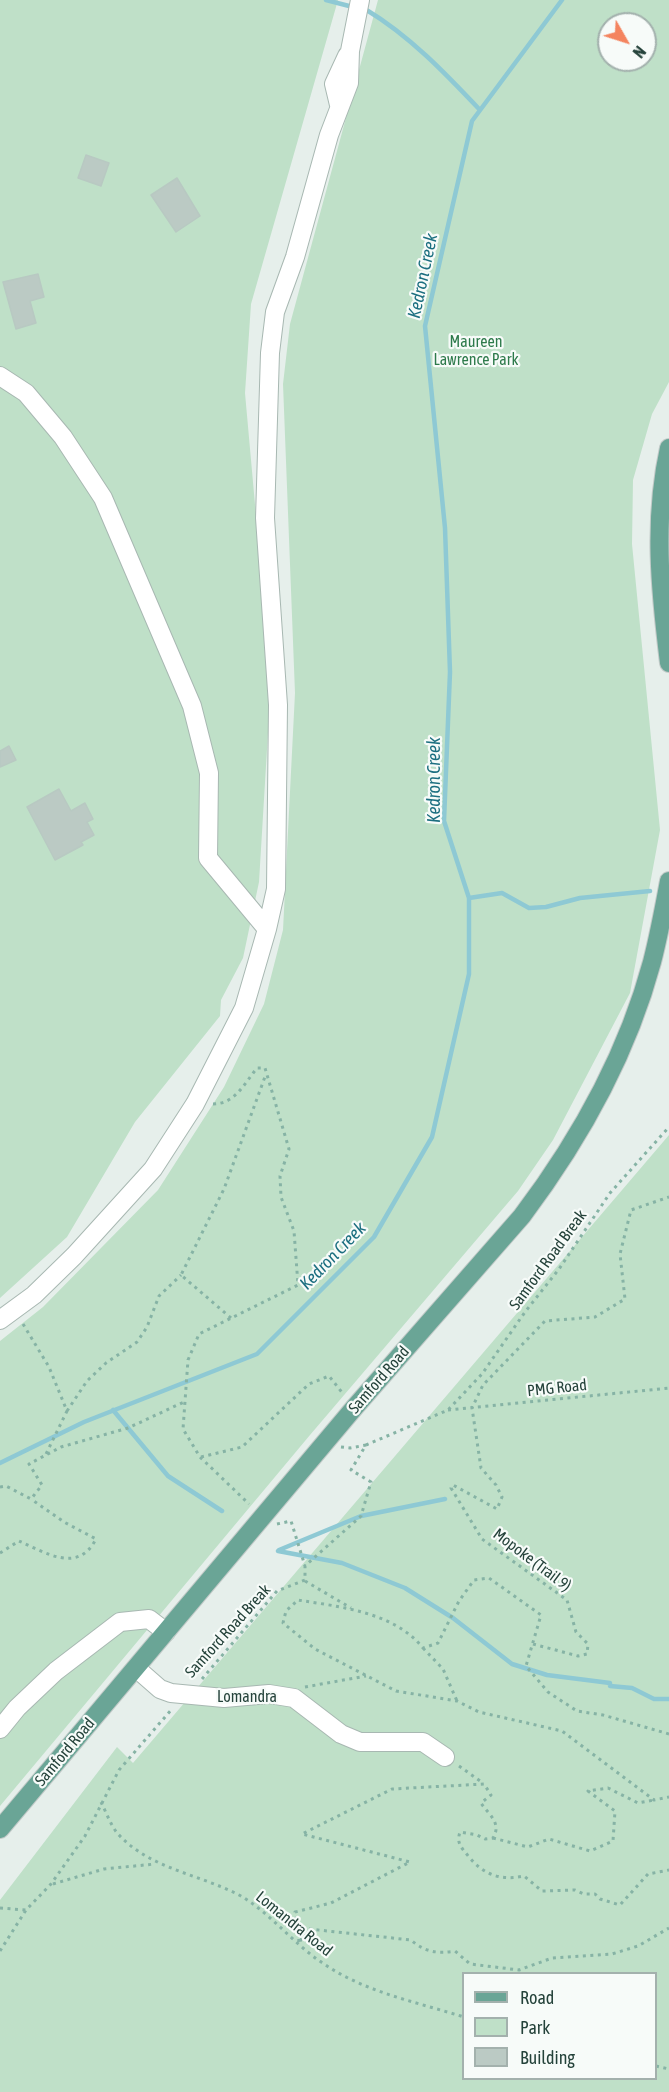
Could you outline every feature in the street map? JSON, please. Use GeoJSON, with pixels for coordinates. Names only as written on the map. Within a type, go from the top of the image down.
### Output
{"type":"FeatureCollection","features":[{"type":"Feature","properties":{"kind":"main road"},"geometry":{"type":"LineString","coordinates":[[669,448],[659,515],[658,546],[669,663]]}},
{"type":"Feature","properties":{"kind":"main road","name":"Samford Road"},"geometry":{"type":"LineString","coordinates":[[0,1829],[354,1408],[522,1216],[571,1147],[606,1082],[642,997],[669,881]]}},
{"type":"Feature","properties":{"kind":"street"},"geometry":{"type":"LineString","coordinates":[[7,1315],[34,1295],[74,1256],[153,1169],[195,1104],[244,1008],[267,929],[276,890],[278,705],[265,518],[270,353],[275,312],[295,257],[304,217],[339,105],[334,84],[350,51],[360,0]]}},
{"type":"Feature","properties":{"kind":"street"},"geometry":{"type":"LineString","coordinates":[[0,376],[26,393],[63,437],[103,498],[192,706],[209,773],[208,858],[267,929]]}},
{"type":"Feature","properties":{"kind":"street"},"geometry":{"type":"LineString","coordinates":[[0,1729],[17,1708],[56,1671],[120,1622],[138,1618],[149,1619],[166,1632]]}},
{"type":"Feature","properties":{"kind":"street","name":"Lomandra"},"geometry":{"type":"LineString","coordinates":[[136,1668],[160,1689],[185,1695],[224,1698],[269,1694],[294,1698],[341,1734],[360,1742],[423,1742],[446,1756]]}},
{"type":"Feature","properties":{"kind":"path"},"geometry":{"type":"LineString","coordinates":[[195,1104],[224,1104],[236,1095],[256,1068],[265,1068],[289,1149],[280,1176],[281,1197],[294,1231],[298,1285],[199,1334],[188,1360],[183,1429],[200,1457],[249,1504]]}},
{"type":"Feature","properties":{"kind":"path"},"geometry":{"type":"LineString","coordinates":[[46,1454],[67,1411],[87,1381],[106,1363],[137,1342],[147,1328],[159,1296],[181,1275],[224,1189],[267,1073]]}},
{"type":"Feature","properties":{"kind":"path","name":"Samford Road Break"},"geometry":{"type":"LineString","coordinates":[[305,1566],[361,1516],[371,1482],[351,1470],[366,1445],[448,1410],[482,1374],[525,1312],[559,1269],[610,1193],[669,1127]]}},
{"type":"Feature","properties":{"kind":"path"},"geometry":{"type":"LineString","coordinates":[[472,1407],[483,1385],[545,1321],[595,1317],[625,1299],[620,1254],[631,1210],[669,1197]]}},
{"type":"Feature","properties":{"kind":"path"},"geometry":{"type":"LineString","coordinates":[[181,1275],[231,1319]]}},
{"type":"Feature","properties":{"kind":"path"},"geometry":{"type":"LineString","coordinates":[[7,1315],[49,1367],[67,1411]]}},
{"type":"Feature","properties":{"kind":"path"},"geometry":{"type":"LineString","coordinates":[[200,1457],[242,1447],[309,1384],[328,1376],[354,1408]]}},
{"type":"Feature","properties":{"kind":"path","name":"PMG Road"},"geometry":{"type":"LineString","coordinates":[[448,1410],[669,1388]]}},
{"type":"Feature","properties":{"kind":"path"},"geometry":{"type":"LineString","coordinates":[[31,1499],[42,1485],[28,1464],[60,1447],[128,1428],[186,1401]]}},
{"type":"Feature","properties":{"kind":"path","name":"Mopoke (Trail 9)"},"geometry":{"type":"LineString","coordinates":[[472,1407],[481,1468],[496,1485],[502,1497],[496,1509],[453,1485],[451,1488],[482,1539],[567,1600],[576,1632],[588,1644],[587,1654],[578,1656],[533,1644]]}},
{"type":"Feature","properties":{"kind":"path"},"geometry":{"type":"LineString","coordinates":[[0,1487],[6,1486],[31,1499],[64,1522],[96,1539],[90,1551],[72,1560],[50,1556],[19,1541],[0,1554]]}},
{"type":"Feature","properties":{"kind":"path"},"geometry":{"type":"LineString","coordinates":[[285,1522],[291,1521],[305,1566],[305,1580],[353,1609],[410,1631],[443,1669],[457,1701]]}},
{"type":"Feature","properties":{"kind":"path"},"geometry":{"type":"LineString","coordinates":[[423,1648],[438,1643],[459,1601],[474,1580],[489,1578],[541,1615],[527,1661],[528,1671],[548,1692],[578,1711],[603,1714],[669,1734]]}},
{"type":"Feature","properties":{"kind":"path","name":"Samford Road Break"},"geometry":{"type":"LineString","coordinates":[[0,1951],[26,1910],[51,1884],[85,1836],[119,1770],[201,1680],[277,1591],[305,1580]]}},
{"type":"Feature","properties":{"kind":"path"},"geometry":{"type":"LineString","coordinates":[[353,1609],[298,1600],[286,1611],[283,1623],[315,1649],[396,1691],[457,1701],[479,1712],[562,1731],[654,1800]]}},
{"type":"Feature","properties":{"kind":"path"},"geometry":{"type":"LineString","coordinates":[[298,1687],[319,1686],[368,1675]]}},
{"type":"Feature","properties":{"kind":"path"},"geometry":{"type":"LineString","coordinates":[[446,1756],[484,1784],[491,1795],[481,1803],[497,1824],[498,1831],[493,1838]]}},
{"type":"Feature","properties":{"kind":"path"},"geometry":{"type":"LineString","coordinates":[[299,1942],[295,1912],[331,1903],[410,1862],[302,1834],[392,1789],[484,1784]]}},
{"type":"Feature","properties":{"kind":"path"},"geometry":{"type":"LineString","coordinates":[[669,1797],[638,1803],[608,1788],[588,1791],[615,1811],[613,1841],[590,1851],[549,1839],[528,1847],[460,1832],[457,1839],[461,1848],[483,1872],[510,1879],[524,1876],[542,1891],[575,1890],[584,1894],[595,1894],[613,1905],[620,1905],[648,1874],[669,1870]]}},
{"type":"Feature","properties":{"kind":"path","name":"Lomandra Road"},"geometry":{"type":"LineString","coordinates":[[101,1802],[117,1834],[156,1864],[183,1870],[239,1896],[273,1919],[322,1963],[359,1984],[462,2016]]}},
{"type":"Feature","properties":{"kind":"path"},"geometry":{"type":"LineString","coordinates":[[51,1884],[104,1869],[156,1864]]}},
{"type":"Feature","properties":{"kind":"path"},"geometry":{"type":"LineString","coordinates":[[0,1908],[26,1910]]}},
{"type":"Feature","properties":{"kind":"path"},"geometry":{"type":"LineString","coordinates":[[299,1942],[309,1929],[411,1940],[422,1949],[440,1953],[455,1951],[470,1964],[519,1970],[552,1958],[612,1953],[638,1946],[669,1928]]}},
{"type":"Feature","properties":{"kind":"green space"},"geometry":{"type":"Polygon","coordinates":[[[0,0],[338,0],[251,304],[245,393],[271,683],[259,882],[243,958],[221,1000],[220,1016],[135,1122],[67,1237],[0,1298],[0,0]]]}},
{"type":"Feature","properties":{"kind":"green space","name":"Maureen Lawrence Park"},"geometry":{"type":"Polygon","coordinates":[[[378,0],[669,0],[669,382],[652,414],[633,480],[632,544],[660,830],[630,993],[553,1140],[518,1191],[310,1435],[0,1806],[0,1341],[43,1307],[158,1190],[224,1087],[264,1004],[283,930],[295,693],[283,384],[290,324],[378,0]]]}},
{"type":"Feature","properties":{"kind":"green space"},"geometry":{"type":"Polygon","coordinates":[[[669,1135],[669,2092],[0,2092],[0,1900],[117,1747],[133,1763],[669,1135]]]}},
{"type":"Feature","properties":{"kind":"building"},"geometry":{"type":"Polygon","coordinates":[[[86,155],[109,163],[101,186],[78,178],[86,155]]]}},
{"type":"Feature","properties":{"kind":"building"},"geometry":{"type":"Polygon","coordinates":[[[177,178],[200,216],[176,232],[151,195],[177,178]]]}},
{"type":"Feature","properties":{"kind":"building"},"geometry":{"type":"Polygon","coordinates":[[[38,274],[44,297],[30,301],[36,323],[16,329],[3,282],[38,274]]]}},
{"type":"Feature","properties":{"kind":"building"},"geometry":{"type":"Polygon","coordinates":[[[9,746],[16,760],[0,767],[0,751],[9,746]]]}},
{"type":"Feature","properties":{"kind":"building"},"geometry":{"type":"Polygon","coordinates":[[[59,789],[71,811],[85,803],[93,819],[87,822],[94,835],[81,842],[83,845],[55,860],[27,807],[59,789]]]}},
{"type":"Feature","properties":{"kind":"waterway"},"geometry":{"type":"LineString","coordinates":[[326,0],[353,7]]}},
{"type":"Feature","properties":{"kind":"waterway","name":"Kedron Creek"},"geometry":{"type":"LineString","coordinates":[[0,1463],[84,1422],[257,1354],[374,1237],[432,1137],[469,974],[469,898],[444,821],[450,672],[445,528],[425,326],[472,121],[562,0]]}},
{"type":"Feature","properties":{"kind":"waterway"},"geometry":{"type":"LineString","coordinates":[[365,9],[412,43],[480,110]]}},
{"type":"Feature","properties":{"kind":"waterway"},"geometry":{"type":"LineString","coordinates":[[469,898],[502,893],[529,908],[546,907],[580,898],[650,891]]}},
{"type":"Feature","properties":{"kind":"waterway"},"geometry":{"type":"LineString","coordinates":[[113,1410],[168,1476],[222,1511]]}},
{"type":"Feature","properties":{"kind":"waterway"},"geometry":{"type":"LineString","coordinates":[[279,1550],[361,1516],[445,1499]]}},
{"type":"Feature","properties":{"kind":"waterway"},"geometry":{"type":"LineString","coordinates":[[278,1551],[342,1563],[405,1588],[453,1618],[512,1664],[547,1675],[632,1688],[654,1699],[669,1699]]}}]}
